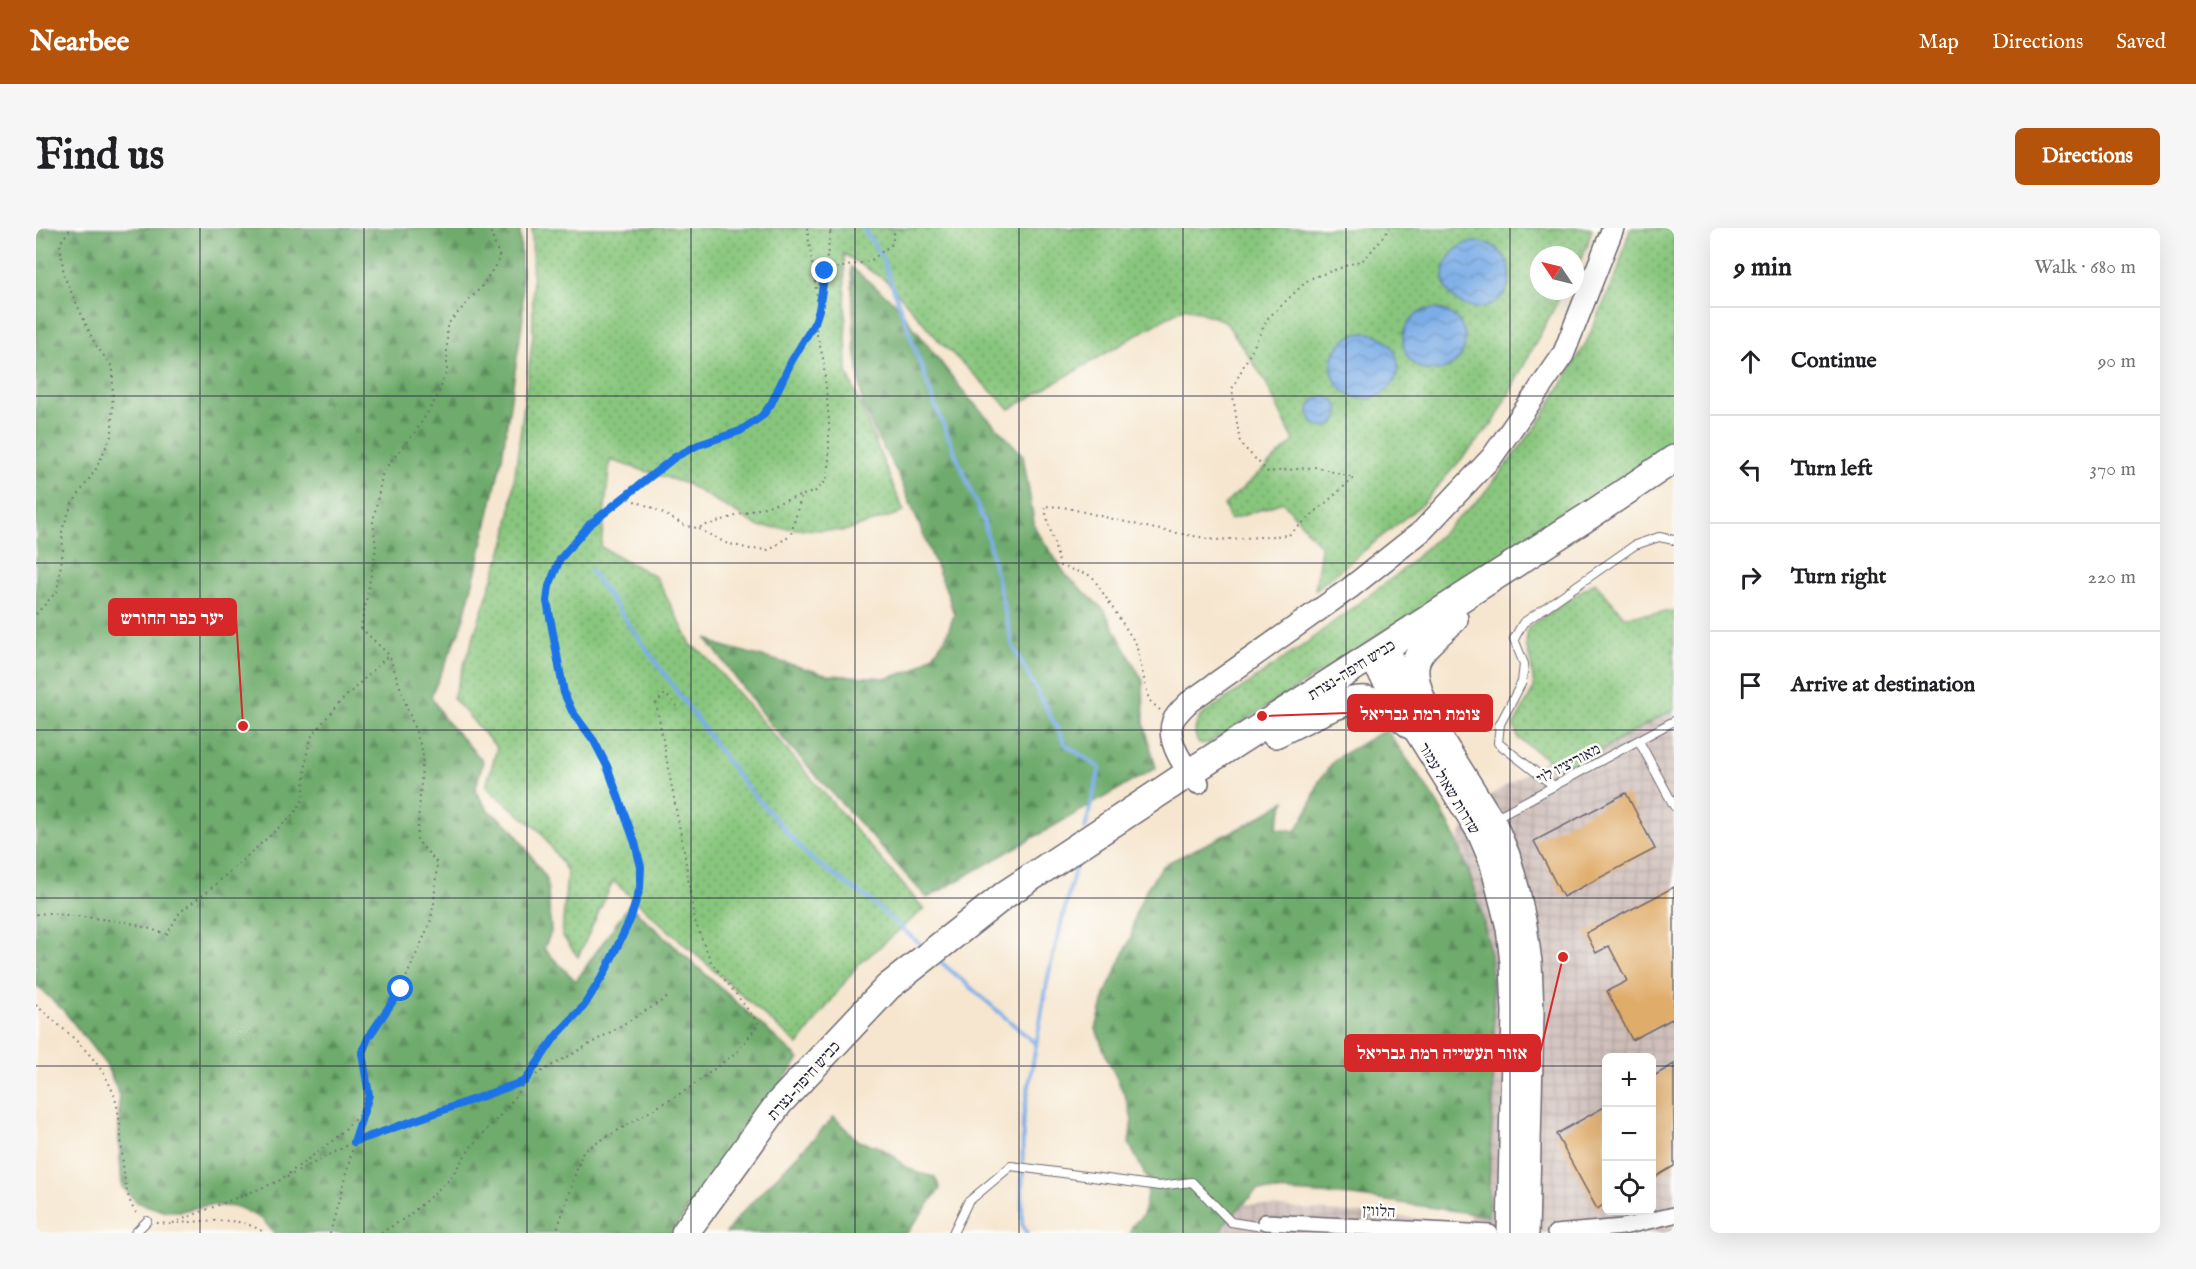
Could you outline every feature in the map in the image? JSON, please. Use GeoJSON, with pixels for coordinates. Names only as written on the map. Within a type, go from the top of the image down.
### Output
{"type":"FeatureCollection","features":[{"type":"Feature","properties":{"kind":"highway","name":"כביש חיפה-נצרת"},"geometry":{"type":"LineString","coordinates":[[1193,778],[1273,735],[1674,459]]}},
{"type":"Feature","properties":{"kind":"highway","name":"כביש חיפה-נצרת"},"geometry":{"type":"LineString","coordinates":[[684,1233],[779,1103],[888,987],[1006,894],[1381,660],[1455,618],[1674,472]]}},
{"type":"Feature","properties":{"kind":"highway"},"geometry":{"type":"LineString","coordinates":[[1273,735],[1351,700],[1369,700],[1420,720],[1413,671],[1416,660],[1421,649],[1455,618]]}},
{"type":"Feature","properties":{"kind":"street"},"geometry":{"type":"LineString","coordinates":[[1193,778],[1175,747],[1172,733],[1173,721],[1189,702],[1350,588],[1422,531],[1492,458],[1563,355],[1613,228]]}},
{"type":"Feature","properties":{"kind":"street","name":"שדרות שאול עמור"},"geometry":{"type":"LineString","coordinates":[[1381,660],[1484,824],[1509,855],[1519,891],[1527,925],[1533,1012],[1528,1233]]}},
{"type":"Feature","properties":{"kind":"street","name":"שדרות שאול עמור"},"geometry":{"type":"LineString","coordinates":[[1484,824],[1490,861],[1507,928],[1511,963],[1513,1012],[1508,1233]]}},
{"type":"Feature","properties":{"kind":"street"},"geometry":{"type":"LineString","coordinates":[[1555,1233],[1623,1227],[1674,1215]]}},
{"type":"Feature","properties":{"kind":"street","name":"הלווין"},"geometry":{"type":"LineString","coordinates":[[1257,1227],[1490,1233]]}},
{"type":"Feature","properties":{"kind":"lane"},"geometry":{"type":"LineString","coordinates":[[1554,786],[1498,743],[1500,724],[1522,682],[1524,663],[1514,639],[1523,623],[1635,545],[1659,537],[1674,540]]}},
{"type":"Feature","properties":{"kind":"lane","name":"מאוריציו לוי"},"geometry":{"type":"LineString","coordinates":[[1484,824],[1674,721]]}},
{"type":"Feature","properties":{"kind":"lane"},"geometry":{"type":"LineString","coordinates":[[1639,741],[1674,806]]}},
{"type":"Feature","properties":{"kind":"lane"},"geometry":{"type":"LineString","coordinates":[[953,1233],[968,1202],[1011,1166],[1159,1186],[1192,1182],[1231,1222],[1257,1227],[1276,1226],[1281,1233]]}},
{"type":"Feature","properties":{"kind":"lane"},"geometry":{"type":"LineString","coordinates":[[135,1233],[147,1221]]}},
{"type":"Feature","properties":{"kind":"path"},"geometry":{"type":"LineString","coordinates":[[36,614],[57,591],[63,551],[62,530],[72,504],[96,469],[111,434],[113,368],[95,344],[64,276],[60,243],[71,228]]}},
{"type":"Feature","properties":{"kind":"path"},"geometry":{"type":"LineString","coordinates":[[330,1233],[369,1095],[362,1053],[368,1038],[401,989],[430,923],[437,863],[417,840],[423,753],[389,655],[361,628],[375,548],[373,522],[383,471],[416,431],[437,397],[447,371],[447,325],[482,286],[500,258],[489,228]]}},
{"type":"Feature","properties":{"kind":"path"},"geometry":{"type":"LineString","coordinates":[[381,1233],[406,1217],[449,1180],[470,1148],[507,1108],[555,1037],[583,1007],[604,974],[630,920],[640,888],[641,867],[635,843],[607,766],[594,741],[572,711],[564,693],[547,601],[549,586],[560,559],[589,525],[623,497],[675,457],[698,445],[740,431],[762,416],[771,404],[791,362],[815,322],[819,310],[807,228]]}},
{"type":"Feature","properties":{"kind":"path"},"geometry":{"type":"LineString","coordinates":[[698,528],[816,491],[826,481],[829,466],[829,420],[823,358],[816,331],[830,230],[837,228]]}},
{"type":"Feature","properties":{"kind":"path"},"geometry":{"type":"LineString","coordinates":[[825,271],[870,261],[892,244],[895,228]]}},
{"type":"Feature","properties":{"kind":"path"},"geometry":{"type":"LineString","coordinates":[[1173,721],[1149,700],[1136,644],[1092,576],[1060,566],[1044,506],[1063,507],[1155,529],[1216,540],[1289,535],[1354,478],[1316,467],[1268,472],[1240,443],[1233,389],[1268,318],[1309,279],[1365,259],[1390,228]]}},
{"type":"Feature","properties":{"kind":"path"},"geometry":{"type":"LineString","coordinates":[[623,497],[651,507],[686,526],[698,528],[726,543],[750,549],[770,550],[791,534],[801,496]]}},
{"type":"Feature","properties":{"kind":"path"},"geometry":{"type":"LineString","coordinates":[[36,914],[49,913],[127,922],[167,934],[180,912],[208,891],[294,814],[303,800],[307,752],[312,736],[336,706],[389,655]]}},
{"type":"Feature","properties":{"kind":"path"},"geometry":{"type":"LineString","coordinates":[[556,1233],[583,1151],[688,1089],[738,1051],[759,1024],[711,962],[694,919],[685,857],[656,703],[665,694],[677,706]]}},
{"type":"Feature","properties":{"kind":"path"},"geometry":{"type":"LineString","coordinates":[[173,1224],[279,1181],[354,1142],[525,1081],[670,996]]}},
{"type":"Feature","properties":{"kind":"path"},"geometry":{"type":"LineString","coordinates":[[36,1005],[83,1047],[98,1065],[112,1090],[118,1107],[128,1200],[136,1214],[147,1221],[162,1224],[231,1220],[249,1224],[265,1233]]}},
{"type":"Feature","properties":{"kind":"path"},"geometry":{"type":"LineString","coordinates":[[279,1181],[336,1138],[363,1111]]}},
{"type":"Feature","properties":{"kind":"shaded area"},"geometry":{"type":"Polygon","coordinates":[[[1674,686],[1674,1233],[1198,1233],[1210,1201],[1470,1223],[1462,1031],[1442,883],[1471,808],[1585,735],[1674,686]]]}},
{"type":"Feature","properties":{"kind":"green space"},"geometry":{"type":"Polygon","coordinates":[[[36,228],[520,228],[523,318],[502,458],[461,628],[431,696],[445,720],[483,761],[475,791],[488,810],[512,828],[547,879],[551,932],[544,949],[576,981],[629,905],[799,1059],[671,1233],[274,1233],[262,1219],[238,1207],[208,1205],[181,1211],[163,1211],[137,1202],[122,1187],[119,1094],[106,1065],[64,1011],[36,985],[36,228]]]}},
{"type":"Feature","properties":{"kind":"green space"},"geometry":{"type":"Polygon","coordinates":[[[532,228],[1592,228],[1584,252],[1584,246],[1530,246],[1530,300],[1558,300],[1494,422],[1421,505],[1315,590],[1321,547],[1283,502],[1230,520],[1224,505],[1294,441],[1264,379],[1225,321],[1185,307],[1010,409],[940,342],[887,281],[844,254],[847,372],[904,512],[844,531],[760,527],[687,484],[610,460],[601,547],[656,577],[692,646],[703,653],[924,909],[856,967],[798,1045],[613,881],[578,957],[562,935],[567,871],[541,832],[486,787],[497,748],[453,698],[507,536],[533,335],[532,228]]]}},
{"type":"Feature","properties":{"kind":"green space"},"geometry":{"type":"Polygon","coordinates":[[[1630,228],[1674,228],[1674,444],[1599,495],[1210,743],[1199,744],[1195,730],[1201,716],[1298,649],[1400,572],[1482,496],[1539,423],[1585,345],[1617,273],[1630,228]]]}},
{"type":"Feature","properties":{"kind":"green space"},"geometry":{"type":"Polygon","coordinates":[[[851,267],[895,303],[966,395],[1023,455],[1035,528],[1066,575],[1104,610],[1143,681],[1144,723],[1156,768],[927,898],[769,723],[706,638],[719,645],[829,675],[887,678],[914,670],[934,654],[946,637],[954,615],[947,592],[898,474],[863,406],[855,346],[851,267]]]}},
{"type":"Feature","properties":{"kind":"green space"},"geometry":{"type":"Polygon","coordinates":[[[1595,582],[1624,616],[1674,611],[1674,709],[1564,771],[1518,738],[1514,725],[1534,688],[1526,645],[1528,627],[1595,582]]]}},
{"type":"Feature","properties":{"kind":"green space"},"geometry":{"type":"Polygon","coordinates":[[[1386,729],[1430,792],[1453,832],[1471,878],[1485,928],[1490,959],[1494,1023],[1488,1216],[1353,1196],[1257,1190],[1224,1224],[1220,1233],[1130,1233],[1132,1226],[1143,1215],[1149,1183],[1129,1143],[1132,1120],[1126,1098],[1096,1029],[1106,992],[1131,938],[1134,917],[1147,888],[1162,867],[1169,862],[1250,823],[1285,801],[1276,828],[1296,831],[1309,808],[1319,781],[1335,759],[1386,729]]]}},
{"type":"Feature","properties":{"kind":"green space"},"geometry":{"type":"Polygon","coordinates":[[[834,1117],[858,1141],[877,1146],[893,1155],[904,1166],[918,1173],[935,1177],[940,1189],[907,1233],[726,1233],[737,1218],[834,1117]]]}},
{"type":"Feature","properties":{"kind":"water"},"geometry":{"type":"Polygon","coordinates":[[[1470,242],[1484,242],[1496,247],[1505,256],[1510,275],[1508,288],[1501,299],[1484,308],[1470,308],[1458,303],[1449,294],[1444,282],[1444,268],[1449,256],[1458,247],[1470,242]]]}},
{"type":"Feature","properties":{"kind":"water"},"geometry":{"type":"Polygon","coordinates":[[[1434,309],[1456,318],[1465,340],[1456,362],[1434,371],[1412,362],[1403,340],[1412,318],[1434,309]]]}},
{"type":"Feature","properties":{"kind":"water"},"geometry":{"type":"Polygon","coordinates":[[[1365,333],[1378,335],[1393,348],[1398,366],[1396,379],[1383,394],[1365,399],[1352,397],[1337,384],[1332,366],[1334,353],[1347,338],[1365,333]]]}},
{"type":"Feature","properties":{"kind":"water"},"geometry":{"type":"Polygon","coordinates":[[[1324,397],[1330,398],[1338,406],[1338,418],[1330,426],[1324,427],[1318,426],[1310,418],[1309,412],[1310,406],[1318,398],[1324,397]]]}},
{"type":"Feature","properties":{"kind":"building"},"geometry":{"type":"Polygon","coordinates":[[[1626,793],[1655,849],[1563,897],[1534,841],[1626,793]]]}},
{"type":"Feature","properties":{"kind":"building"},"geometry":{"type":"Polygon","coordinates":[[[1674,887],[1674,1018],[1632,1040],[1607,991],[1627,981],[1609,946],[1596,953],[1586,933],[1674,887]]]}},
{"type":"Feature","properties":{"kind":"building"},"geometry":{"type":"Polygon","coordinates":[[[1674,1064],[1674,1166],[1656,1177],[1656,1107],[1656,1075],[1674,1064]]]}},
{"type":"Feature","properties":{"kind":"building"},"geometry":{"type":"Polygon","coordinates":[[[1602,1108],[1602,1206],[1597,1209],[1556,1134],[1602,1108]]]}},
{"type":"Feature","properties":{"kind":"waterway"},"geometry":{"type":"LineString","coordinates":[[863,228],[882,257],[934,402],[984,522],[1013,646],[1066,745],[1100,768],[1085,829]]}},
{"type":"Feature","properties":{"kind":"waterway"},"geometry":{"type":"LineString","coordinates":[[590,570],[739,778],[810,858],[867,898],[921,945]]}},
{"type":"Feature","properties":{"kind":"waterway"},"geometry":{"type":"LineString","coordinates":[[1027,1233],[1022,1223],[1023,1119],[1049,972],[1077,861]]}},
{"type":"Feature","properties":{"kind":"waterway"},"geometry":{"type":"LineString","coordinates":[[941,962],[1036,1044]]}},
{"type":"Feature","properties":{"kind":"place","name":"צומת רמת גבריאל"},"geometry":{"type":"Point","coordinates":[1262,716]}},
{"type":"Feature","properties":{"kind":"place","name":"יער כפר החורש"},"geometry":{"type":"Point","coordinates":[243,726]}},
{"type":"Feature","properties":{"kind":"place","name":"אזור תעשייה רמת גבריאל"},"geometry":{"type":"Point","coordinates":[1563,957]}},
{"type":"Feature","properties":{"kind":"route"},"geometry":{"type":"LineString","coordinates":[[401,989],[368,1038],[362,1053],[369,1095],[354,1142],[525,1081],[555,1037],[583,1007],[604,974],[630,920],[640,888],[641,867],[635,843],[607,766],[594,741],[572,711],[564,693],[547,601],[549,586],[560,559],[589,525],[655,471],[698,445],[740,431],[762,416],[771,404],[791,362],[815,322],[825,271]]}}]}
